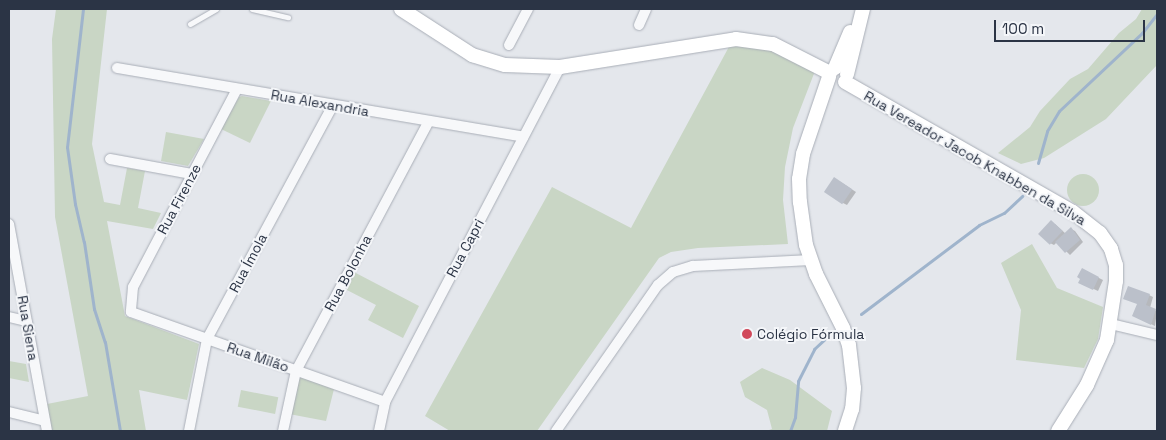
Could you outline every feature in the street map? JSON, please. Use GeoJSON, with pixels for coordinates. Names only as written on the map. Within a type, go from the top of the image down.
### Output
{"type":"FeatureCollection","features":[{"type":"Feature","properties":{"kind":"main road","name":"Rua Vereador Jacob Knabben da Silva"},"geometry":{"type":"LineString","coordinates":[[401,9],[472,55],[487,61],[530,68],[560,67],[736,39],[773,44],[838,76],[1072,212],[1100,233],[1111,249],[1116,265],[1115,295],[1111,324],[1102,354],[1094,372],[1058,431]]}},
{"type":"Feature","properties":{"kind":"main road"},"geometry":{"type":"LineString","coordinates":[[845,431],[852,409],[854,388],[850,345],[811,260],[801,218],[800,179],[803,154],[816,113],[838,76],[861,9]]}},
{"type":"Feature","properties":{"kind":"street"},"geometry":{"type":"LineString","coordinates":[[508,45],[528,9]]}},
{"type":"Feature","properties":{"kind":"street"},"geometry":{"type":"LineString","coordinates":[[639,25],[646,9]]}},
{"type":"Feature","properties":{"kind":"street","name":"Rua Capri"},"geometry":{"type":"LineString","coordinates":[[379,431],[385,402],[560,67]]}},
{"type":"Feature","properties":{"kind":"street","name":"Rua Alexandria"},"geometry":{"type":"LineString","coordinates":[[117,68],[523,137]]}},
{"type":"Feature","properties":{"kind":"street","name":"Rua Firenze"},"geometry":{"type":"LineString","coordinates":[[131,312],[133,287],[237,89]]}},
{"type":"Feature","properties":{"kind":"street","name":"Rua Ímola"},"geometry":{"type":"LineString","coordinates":[[189,431],[207,339],[333,105]]}},
{"type":"Feature","properties":{"kind":"street","name":"Rua Bolonha"},"geometry":{"type":"LineString","coordinates":[[283,431],[296,371],[429,122]]}},
{"type":"Feature","properties":{"kind":"street"},"geometry":{"type":"LineString","coordinates":[[110,159],[192,174]]}},
{"type":"Feature","properties":{"kind":"street","name":"Rua Siena"},"geometry":{"type":"LineString","coordinates":[[9,224],[46,426]]}},
{"type":"Feature","properties":{"kind":"street"},"geometry":{"type":"LineString","coordinates":[[556,431],[658,285],[673,272],[693,266],[811,260]]}},
{"type":"Feature","properties":{"kind":"street","name":"Rua Milão"},"geometry":{"type":"LineString","coordinates":[[131,312],[385,402]]}},
{"type":"Feature","properties":{"kind":"street"},"geometry":{"type":"LineString","coordinates":[[9,317],[27,321]]}},
{"type":"Feature","properties":{"kind":"street"},"geometry":{"type":"LineString","coordinates":[[1111,324],[1157,335]]}},
{"type":"Feature","properties":{"kind":"street"},"geometry":{"type":"LineString","coordinates":[[9,412],[46,426]]}},
{"type":"Feature","properties":{"kind":"lane"},"geometry":{"type":"LineString","coordinates":[[190,24],[216,9]]}},
{"type":"Feature","properties":{"kind":"lane"},"geometry":{"type":"LineString","coordinates":[[252,9],[288,16]]}},
{"type":"Feature","properties":{"kind":"green space"},"geometry":{"type":"Polygon","coordinates":[[[56,9],[107,9],[92,144],[104,202],[120,205],[127,168],[145,171],[138,208],[161,213],[153,229],[107,221],[125,316],[199,344],[187,400],[139,390],[146,431],[52,431],[47,404],[88,396],[55,217],[52,39],[56,9]]]}},
{"type":"Feature","properties":{"kind":"green space"},"geometry":{"type":"Polygon","coordinates":[[[1142,9],[1157,9],[1157,65],[1106,119],[1044,158],[1021,164],[998,153],[1030,127],[1040,111],[1070,79],[1088,69],[1119,33],[1136,19],[1142,9]]]}},
{"type":"Feature","properties":{"kind":"green space"},"geometry":{"type":"Polygon","coordinates":[[[731,43],[772,47],[815,71],[793,128],[785,167],[783,200],[788,244],[698,248],[671,252],[659,258],[537,431],[450,431],[425,416],[552,187],[631,228],[731,43]]]}},
{"type":"Feature","properties":{"kind":"green space"},"geometry":{"type":"Polygon","coordinates":[[[239,97],[271,101],[250,143],[221,129],[239,97]]]}},
{"type":"Feature","properties":{"kind":"green space"},"geometry":{"type":"Polygon","coordinates":[[[166,132],[204,139],[188,166],[161,161],[166,132]]]}},
{"type":"Feature","properties":{"kind":"green space"},"geometry":{"type":"Polygon","coordinates":[[[1083,174],[1089,175],[1094,179],[1098,184],[1098,196],[1094,201],[1089,205],[1083,206],[1077,205],[1072,201],[1068,196],[1067,190],[1068,184],[1072,179],[1077,175],[1083,174]]]}},
{"type":"Feature","properties":{"kind":"green space"},"geometry":{"type":"Polygon","coordinates":[[[1032,244],[1057,288],[1103,307],[1098,339],[1084,368],[1016,360],[1021,310],[1001,263],[1032,244]]]}},
{"type":"Feature","properties":{"kind":"green space"},"geometry":{"type":"Polygon","coordinates":[[[352,271],[419,306],[403,338],[368,320],[376,305],[343,288],[352,271]]]}},
{"type":"Feature","properties":{"kind":"green space"},"geometry":{"type":"Polygon","coordinates":[[[9,361],[26,364],[29,382],[9,378],[9,361]]]}},
{"type":"Feature","properties":{"kind":"green space"},"geometry":{"type":"Polygon","coordinates":[[[762,368],[790,380],[832,411],[827,431],[766,431],[772,429],[767,410],[745,397],[740,382],[762,368]]]}},
{"type":"Feature","properties":{"kind":"green space"},"geometry":{"type":"Polygon","coordinates":[[[298,376],[334,389],[326,421],[289,414],[298,376]]]}},
{"type":"Feature","properties":{"kind":"green space"},"geometry":{"type":"Polygon","coordinates":[[[241,390],[278,397],[275,414],[238,407],[241,390]]]}},
{"type":"Feature","properties":{"kind":"building"},"geometry":{"type":"Polygon","coordinates":[[[834,177],[852,189],[842,204],[824,192],[834,177]]]}},
{"type":"Feature","properties":{"kind":"building"},"geometry":{"type":"Polygon","coordinates":[[[1051,220],[1063,231],[1050,245],[1038,234],[1051,220]]]}},
{"type":"Feature","properties":{"kind":"building"},"geometry":{"type":"Polygon","coordinates":[[[1071,227],[1080,240],[1065,253],[1055,242],[1071,227]]]}},
{"type":"Feature","properties":{"kind":"building"},"geometry":{"type":"Polygon","coordinates":[[[1082,268],[1099,277],[1093,290],[1078,283],[1080,279],[1077,277],[1082,268]]]}},
{"type":"Feature","properties":{"kind":"building"},"geometry":{"type":"Polygon","coordinates":[[[1128,286],[1150,294],[1146,305],[1156,309],[1151,325],[1132,316],[1137,304],[1123,299],[1128,286]]]}},
{"type":"Feature","properties":{"kind":"waterway"},"geometry":{"type":"LineString","coordinates":[[83,9],[67,147],[94,309],[105,342],[120,431]]}},
{"type":"Feature","properties":{"kind":"waterway"},"geometry":{"type":"LineString","coordinates":[[1038,163],[1047,131],[1059,111],[1142,33],[1157,14]]}},
{"type":"Feature","properties":{"kind":"waterway"},"geometry":{"type":"LineString","coordinates":[[861,314],[979,225],[1004,213],[1022,196]]}},
{"type":"Feature","properties":{"kind":"waterway"},"geometry":{"type":"LineString","coordinates":[[790,431],[795,417],[798,381],[814,349],[828,336]]}},
{"type":"Feature","properties":{"kind":"place","name":"Colégio Fórmula"},"geometry":{"type":"Point","coordinates":[747,334]}}]}
